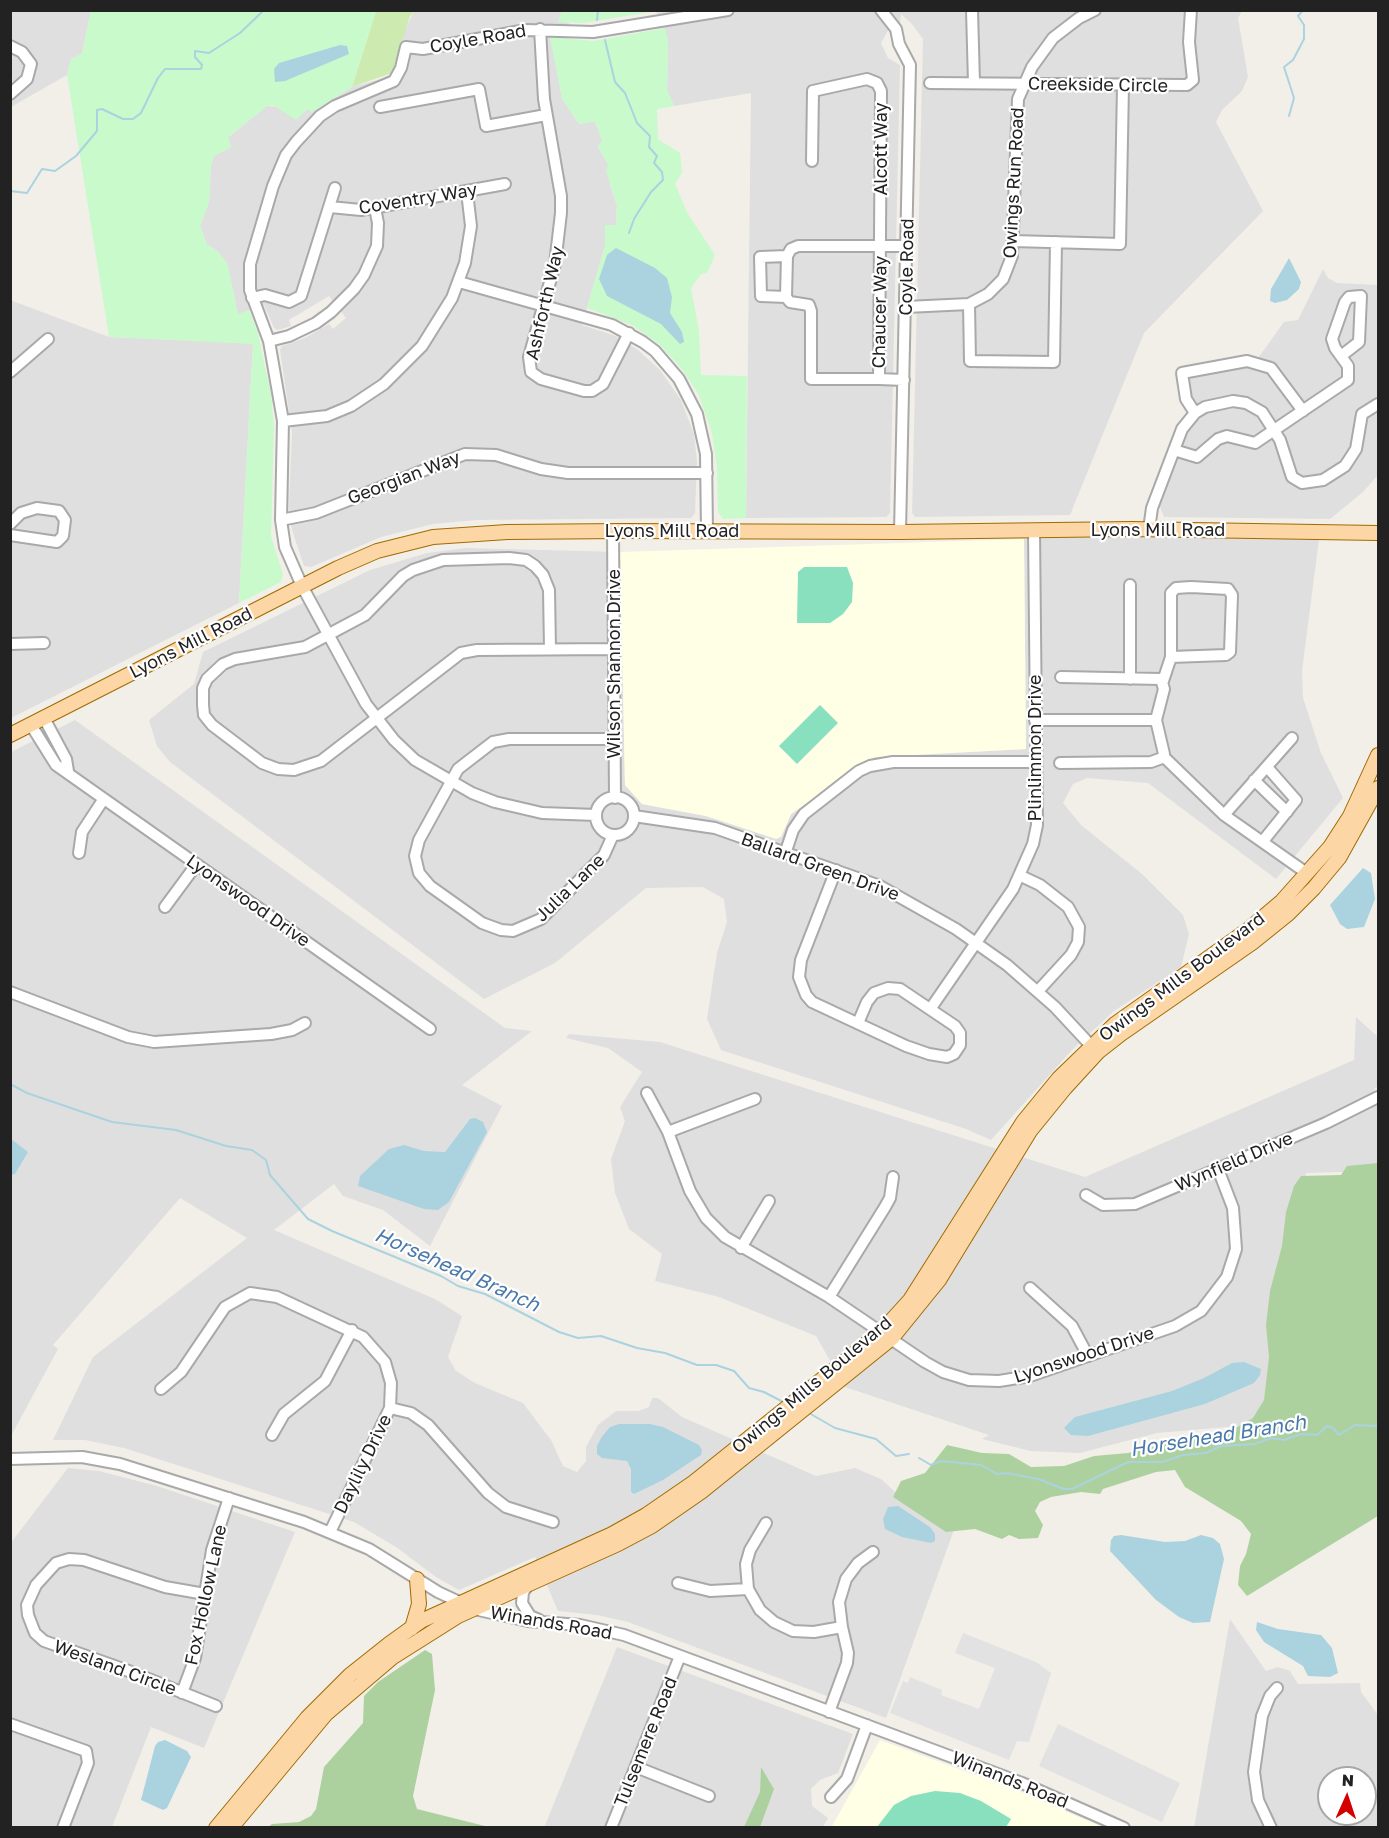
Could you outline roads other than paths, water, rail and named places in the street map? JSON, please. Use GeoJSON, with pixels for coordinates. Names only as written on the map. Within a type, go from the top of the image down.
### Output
{"type":"FeatureCollection","features":[{"type":"Feature","properties":{"kind":"main road","name":"Lyons Mill Road"},"geometry":{"type":"LineString","coordinates":[[10,735],[302,586],[356,560],[410,541],[478,533],[613,531],[900,532],[1149,529],[1378,533]]}},
{"type":"Feature","properties":{"kind":"main road","name":"Owings Mills Boulevard"},"geometry":{"type":"LineString","coordinates":[[231,1827],[314,1728],[357,1685],[418,1640],[474,1609],[652,1526],[701,1492],[781,1420],[886,1335],[939,1280],[1030,1131],[1094,1049],[1140,1004],[1249,929],[1282,902],[1308,874],[1350,816],[1378,755]]}},
{"type":"Feature","properties":{"kind":"main road","name":"Owings Mills Boulevard"},"geometry":{"type":"LineString","coordinates":[[1094,1049],[1252,943],[1288,914],[1339,858],[1378,788]]}},
{"type":"Feature","properties":{"kind":"main road","name":"Owings Mills Boulevard"},"geometry":{"type":"LineString","coordinates":[[216,1827],[307,1718],[350,1675],[412,1628],[461,1602],[612,1534],[646,1515],[781,1420]]}},
{"type":"Feature","properties":{"kind":"main road"},"geometry":{"type":"LineString","coordinates":[[412,1628],[419,1604],[417,1579]]}},
{"type":"Feature","properties":{"kind":"street","name":"Coyle Road"},"geometry":{"type":"LineString","coordinates":[[881,10],[896,29],[899,45],[910,65],[900,532]]}},
{"type":"Feature","properties":{"kind":"street"},"geometry":{"type":"LineString","coordinates":[[972,10],[974,83]]}},
{"type":"Feature","properties":{"kind":"street","name":"Owings Run Road"},"geometry":{"type":"LineString","coordinates":[[906,307],[969,304],[988,294],[1003,279],[1012,256],[1016,118],[1024,84],[1032,67],[1053,38],[1078,18],[1095,10]]}},
{"type":"Feature","properties":{"kind":"street","name":"Creekside Circle"},"geometry":{"type":"LineString","coordinates":[[930,83],[1123,86],[1191,84],[1191,10]]}},
{"type":"Feature","properties":{"kind":"street","name":"Coyle Road"},"geometry":{"type":"LineString","coordinates":[[252,298],[250,264],[273,186],[286,155],[320,116],[335,106],[394,81],[401,68],[406,48],[423,49],[540,29],[593,32],[725,11]]}},
{"type":"Feature","properties":{"kind":"street","name":"Ashforth Way"},"geometry":{"type":"LineString","coordinates":[[540,29],[546,115],[561,196],[561,213],[559,245],[529,357],[531,372],[541,379],[584,391],[597,388],[603,384],[629,333]]}},
{"type":"Feature","properties":{"kind":"street"},"geometry":{"type":"LineString","coordinates":[[10,46],[22,52],[31,64],[27,79],[10,94]]}},
{"type":"Feature","properties":{"kind":"street","name":"Alcott Way"},"geometry":{"type":"LineString","coordinates":[[812,161],[813,91],[867,79],[877,83],[881,91],[880,245]]}},
{"type":"Feature","properties":{"kind":"street"},"geometry":{"type":"LineString","coordinates":[[1013,241],[1119,244],[1123,86]]}},
{"type":"Feature","properties":{"kind":"street"},"geometry":{"type":"LineString","coordinates":[[380,107],[479,89],[486,126],[546,115]]}},
{"type":"Feature","properties":{"kind":"street","name":"Coventry Way"},"geometry":{"type":"LineString","coordinates":[[330,207],[352,211],[375,208],[506,184]]}},
{"type":"Feature","properties":{"kind":"street"},"geometry":{"type":"LineString","coordinates":[[335,188],[298,300],[289,302],[265,295],[252,298],[269,341],[283,422],[281,520],[285,547],[302,586],[352,683],[376,718],[416,760],[451,782],[495,802],[542,813],[596,815]]}},
{"type":"Feature","properties":{"kind":"street"},"geometry":{"type":"LineString","coordinates":[[283,422],[327,416],[351,406],[384,384],[411,360],[434,331],[459,282],[471,226],[467,192]]}},
{"type":"Feature","properties":{"kind":"street"},"geometry":{"type":"LineString","coordinates":[[269,341],[289,336],[316,323],[331,312],[354,289],[377,246],[378,223],[375,208]]}},
{"type":"Feature","properties":{"kind":"street"},"geometry":{"type":"LineString","coordinates":[[969,304],[970,361],[1054,362],[1056,242]]}},
{"type":"Feature","properties":{"kind":"street","name":"Chaucer Way"},"geometry":{"type":"LineString","coordinates":[[879,379],[880,245]]}},
{"type":"Feature","properties":{"kind":"street"},"geometry":{"type":"LineString","coordinates":[[787,256],[760,257],[761,296],[786,297],[787,256],[791,249],[798,246],[907,246]]}},
{"type":"Feature","properties":{"kind":"street"},"geometry":{"type":"LineString","coordinates":[[459,282],[612,325],[644,342],[668,364],[689,396],[702,432],[707,473],[707,531]]}},
{"type":"Feature","properties":{"kind":"street"},"geometry":{"type":"LineString","coordinates":[[1174,450],[1197,457],[1222,436],[1255,443],[1348,380],[1350,371],[1332,343],[1332,335],[1345,302],[1349,297],[1361,296],[1359,342],[1341,356]]}},
{"type":"Feature","properties":{"kind":"street","name":"Chaucer Way"},"geometry":{"type":"LineString","coordinates":[[786,297],[790,302],[809,305],[812,311],[811,379],[904,380]]}},
{"type":"Feature","properties":{"kind":"street"},"geometry":{"type":"LineString","coordinates":[[10,372],[48,339]]}},
{"type":"Feature","properties":{"kind":"street"},"geometry":{"type":"LineString","coordinates":[[1195,413],[1186,399],[1182,373],[1248,361],[1271,368],[1302,411]]}},
{"type":"Feature","properties":{"kind":"street"},"geometry":{"type":"LineString","coordinates":[[1149,529],[1152,508],[1182,429],[1195,413],[1223,402],[1246,403],[1262,412],[1274,431],[1288,469],[1296,482],[1323,480],[1345,466],[1356,449],[1362,414],[1378,404]]}},
{"type":"Feature","properties":{"kind":"street","name":"Georgian Way"},"geometry":{"type":"LineString","coordinates":[[281,520],[316,513],[465,454],[496,455],[541,469],[568,473],[707,473]]}},
{"type":"Feature","properties":{"kind":"street"},"geometry":{"type":"LineString","coordinates":[[10,524],[21,513],[37,508],[58,512],[65,520],[63,536],[57,542],[10,536]]}},
{"type":"Feature","properties":{"kind":"street","name":"Plinlimmon Drive"},"geometry":{"type":"LineString","coordinates":[[931,1008],[1021,876],[1033,844],[1037,825],[1034,530]]}},
{"type":"Feature","properties":{"kind":"street","name":"Wilson Shannon Drive"},"geometry":{"type":"LineString","coordinates":[[613,531],[615,798]]}},
{"type":"Feature","properties":{"kind":"street"},"geometry":{"type":"LineString","coordinates":[[550,649],[550,600],[546,582],[535,566],[518,558],[455,559],[423,566],[403,576],[373,609],[296,650],[235,659],[223,664],[212,672],[203,688],[204,715],[212,725],[262,763],[286,770],[303,768],[321,761],[461,653],[477,650],[614,649]]}},
{"type":"Feature","properties":{"kind":"street"},"geometry":{"type":"LineString","coordinates":[[1130,585],[1130,679]]}},
{"type":"Feature","properties":{"kind":"street"},"geometry":{"type":"LineString","coordinates":[[1171,657],[1226,655],[1230,652],[1232,595],[1228,589],[1176,588],[1171,593],[1171,657],[1163,681],[1164,689],[1156,720],[1164,757],[1224,815],[1308,874]]}},
{"type":"Feature","properties":{"kind":"street"},"geometry":{"type":"LineString","coordinates":[[10,644],[44,643]]}},
{"type":"Feature","properties":{"kind":"street"},"geometry":{"type":"LineString","coordinates":[[1061,677],[1163,681]]}},
{"type":"Feature","properties":{"kind":"street"},"geometry":{"type":"LineString","coordinates":[[44,718],[66,759],[68,771]]}},
{"type":"Feature","properties":{"kind":"street"},"geometry":{"type":"LineString","coordinates":[[1035,720],[1156,720]]}},
{"type":"Feature","properties":{"kind":"street","name":"Lyonswood Drive"},"geometry":{"type":"LineString","coordinates":[[31,725],[56,765],[68,771],[104,800],[430,1029]]}},
{"type":"Feature","properties":{"kind":"street"},"geometry":{"type":"LineString","coordinates":[[1224,815],[1292,738]]}},
{"type":"Feature","properties":{"kind":"street","name":"Julia Lane"},"geometry":{"type":"LineString","coordinates":[[613,739],[500,740],[464,763],[419,840],[415,856],[416,865],[430,886],[491,927],[513,931],[541,919],[604,855],[613,835]]}},
{"type":"Feature","properties":{"kind":"street"},"geometry":{"type":"LineString","coordinates":[[1060,763],[1151,762],[1164,757]]}},
{"type":"Feature","properties":{"kind":"street"},"geometry":{"type":"LineString","coordinates":[[785,854],[793,830],[804,814],[859,771],[870,766],[893,762],[1036,762]]}},
{"type":"Feature","properties":{"kind":"street"},"geometry":{"type":"LineString","coordinates":[[1263,841],[1287,812],[1295,796],[1267,767]]}},
{"type":"Feature","properties":{"kind":"street"},"geometry":{"type":"LineString","coordinates":[[1254,780],[1287,812]]}},
{"type":"Feature","properties":{"kind":"street"},"geometry":{"type":"LineString","coordinates":[[615,798],[628,803],[634,816],[633,822],[625,832],[613,835],[601,828],[596,815],[602,803],[615,798]]}},
{"type":"Feature","properties":{"kind":"street"},"geometry":{"type":"LineString","coordinates":[[79,853],[82,832],[104,800]]}},
{"type":"Feature","properties":{"kind":"street","name":"Ballard Green Drive"},"geometry":{"type":"LineString","coordinates":[[634,816],[698,824],[880,886],[917,905],[975,943],[1038,991],[1094,1049]]}},
{"type":"Feature","properties":{"kind":"street"},"geometry":{"type":"LineString","coordinates":[[165,907],[196,865]]}},
{"type":"Feature","properties":{"kind":"street"},"geometry":{"type":"LineString","coordinates":[[836,870],[801,960],[799,977],[801,986],[812,1002],[906,1046],[947,1057],[959,1047],[960,1033],[955,1026],[900,989],[880,989],[867,1002],[858,1023]]}},
{"type":"Feature","properties":{"kind":"street"},"geometry":{"type":"LineString","coordinates":[[1021,876],[1040,885],[1068,907],[1079,927],[1078,942],[1071,956],[1038,991]]}},
{"type":"Feature","properties":{"kind":"street"},"geometry":{"type":"LineString","coordinates":[[10,992],[128,1037],[154,1042],[271,1034],[292,1030],[305,1023]]}},
{"type":"Feature","properties":{"kind":"street","name":"Lyonswood Drive"},"geometry":{"type":"LineString","coordinates":[[647,1093],[668,1132],[684,1178],[698,1205],[716,1229],[741,1248],[829,1297],[943,1372],[977,1380],[999,1381],[1030,1376],[1189,1319],[1201,1311],[1220,1289],[1233,1263],[1237,1236],[1233,1208],[1218,1169]]}},
{"type":"Feature","properties":{"kind":"street","name":"Wynfield Drive"},"geometry":{"type":"LineString","coordinates":[[1086,1195],[1103,1205],[1135,1204],[1378,1097]]}},
{"type":"Feature","properties":{"kind":"street"},"geometry":{"type":"LineString","coordinates":[[668,1132],[755,1100]]}},
{"type":"Feature","properties":{"kind":"street"},"geometry":{"type":"LineString","coordinates":[[829,1297],[890,1198],[893,1177]]}},
{"type":"Feature","properties":{"kind":"street"},"geometry":{"type":"LineString","coordinates":[[741,1248],[769,1201]]}},
{"type":"Feature","properties":{"kind":"street"},"geometry":{"type":"LineString","coordinates":[[1030,1288],[1072,1326],[1088,1356]]}},
{"type":"Feature","properties":{"kind":"street","name":"Daylily Drive"},"geometry":{"type":"LineString","coordinates":[[161,1389],[181,1372],[225,1307],[250,1293],[268,1294],[352,1330],[372,1344],[385,1362],[391,1383],[390,1407],[330,1532]]}},
{"type":"Feature","properties":{"kind":"street"},"geometry":{"type":"LineString","coordinates":[[272,1435],[284,1414],[325,1381],[352,1330]]}},
{"type":"Feature","properties":{"kind":"street"},"geometry":{"type":"LineString","coordinates":[[390,1407],[411,1413],[428,1425],[488,1492],[506,1507],[553,1522]]}},
{"type":"Feature","properties":{"kind":"street","name":"Winands Road"},"geometry":{"type":"LineString","coordinates":[[10,1459],[58,1456],[102,1460],[229,1498],[330,1532],[369,1549],[417,1579],[474,1609],[511,1618],[594,1627],[624,1635],[1022,1783],[1124,1827]]}},
{"type":"Feature","properties":{"kind":"street","name":"Fox Hollow Lane"},"geometry":{"type":"LineString","coordinates":[[182,1693],[195,1658],[212,1550],[229,1498]]}},
{"type":"Feature","properties":{"kind":"street"},"geometry":{"type":"LineString","coordinates":[[766,1523],[750,1550],[746,1564],[748,1588],[760,1610],[784,1627],[802,1632],[842,1627]]}},
{"type":"Feature","properties":{"kind":"street"},"geometry":{"type":"LineString","coordinates":[[829,1712],[847,1663],[848,1653],[839,1602],[846,1579],[858,1563],[873,1552]]}},
{"type":"Feature","properties":{"kind":"street","name":"Wesland Circle"},"geometry":{"type":"LineString","coordinates":[[205,1594],[165,1587],[84,1560],[69,1559],[49,1569],[31,1594],[27,1605],[31,1625],[44,1641],[216,1706]]}},
{"type":"Feature","properties":{"kind":"street"},"geometry":{"type":"LineString","coordinates":[[530,1583],[523,1592],[523,1606],[530,1616],[545,1622]]}},
{"type":"Feature","properties":{"kind":"street"},"geometry":{"type":"LineString","coordinates":[[678,1583],[710,1592],[748,1588]]}},
{"type":"Feature","properties":{"kind":"street","name":"Tulsemere Road"},"geometry":{"type":"LineString","coordinates":[[611,1827],[680,1656]]}},
{"type":"Feature","properties":{"kind":"street"},"geometry":{"type":"LineString","coordinates":[[1271,1827],[1258,1800],[1254,1772],[1262,1716],[1270,1696],[1277,1688]]}},
{"type":"Feature","properties":{"kind":"street"},"geometry":{"type":"LineString","coordinates":[[10,1724],[86,1751],[88,1763],[63,1827]]}},
{"type":"Feature","properties":{"kind":"street"},"geometry":{"type":"LineString","coordinates":[[831,1797],[847,1779],[867,1725]]}},
{"type":"Feature","properties":{"kind":"street"},"geometry":{"type":"LineString","coordinates":[[636,1767],[708,1796]]}},
{"type":"Feature","properties":{"kind":"water"},"geometry":{"type":"Polygon","coordinates":[[[340,45],[347,46],[349,54],[285,81],[275,82],[274,69],[279,63],[340,45]]]}},
{"type":"Feature","properties":{"kind":"water"},"geometry":{"type":"Polygon","coordinates":[[[616,248],[655,268],[667,278],[672,297],[670,313],[682,332],[684,342],[680,344],[661,324],[607,296],[599,279],[607,255],[616,248]]]}},
{"type":"Feature","properties":{"kind":"water"},"geometry":{"type":"Polygon","coordinates":[[[1289,258],[1301,282],[1299,289],[1287,300],[1275,303],[1270,301],[1271,289],[1289,258]]]}},
{"type":"Feature","properties":{"kind":"water"},"geometry":{"type":"Polygon","coordinates":[[[1363,868],[1371,873],[1375,899],[1364,927],[1347,929],[1340,924],[1330,905],[1363,868]]]}},
{"type":"Feature","properties":{"kind":"water"},"geometry":{"type":"Polygon","coordinates":[[[475,1118],[483,1122],[487,1132],[449,1202],[438,1210],[424,1209],[358,1186],[360,1176],[389,1149],[404,1145],[424,1151],[445,1152],[470,1119],[475,1118]]]}},
{"type":"Feature","properties":{"kind":"water"},"geometry":{"type":"Polygon","coordinates":[[[11,1139],[28,1152],[15,1174],[11,1175],[11,1139]]]}},
{"type":"Feature","properties":{"kind":"water"},"geometry":{"type":"Polygon","coordinates":[[[1244,1362],[1261,1369],[1254,1383],[1205,1404],[1088,1436],[1071,1435],[1064,1428],[1075,1417],[1172,1391],[1232,1363],[1244,1362]]]}},
{"type":"Feature","properties":{"kind":"water"},"geometry":{"type":"Polygon","coordinates":[[[619,1424],[650,1424],[663,1427],[699,1445],[702,1450],[701,1455],[663,1480],[634,1494],[631,1492],[631,1469],[627,1461],[602,1458],[597,1454],[597,1446],[601,1438],[610,1427],[619,1424]]]}},
{"type":"Feature","properties":{"kind":"water"},"geometry":{"type":"Polygon","coordinates":[[[898,1506],[930,1527],[935,1534],[935,1541],[931,1543],[902,1537],[885,1529],[883,1519],[888,1507],[898,1506]]]}},
{"type":"Feature","properties":{"kind":"water"},"geometry":{"type":"Polygon","coordinates":[[[1121,1535],[1165,1542],[1185,1541],[1201,1535],[1213,1538],[1220,1544],[1224,1559],[1210,1622],[1193,1623],[1179,1617],[1156,1600],[1110,1551],[1111,1540],[1114,1536],[1121,1535]]]}},
{"type":"Feature","properties":{"kind":"water"},"geometry":{"type":"Polygon","coordinates":[[[1257,1622],[1278,1629],[1321,1635],[1332,1648],[1338,1673],[1330,1677],[1308,1676],[1303,1666],[1264,1642],[1256,1630],[1257,1622]]]}},
{"type":"Feature","properties":{"kind":"water"},"geometry":{"type":"Polygon","coordinates":[[[165,1740],[187,1751],[191,1757],[167,1808],[163,1810],[141,1800],[155,1746],[158,1742],[165,1740]]]}},
{"type":"Feature","properties":{"kind":"waterway"},"geometry":{"type":"LineString","coordinates":[[10,191],[27,193],[42,169],[55,171],[76,156],[97,131],[97,110],[102,109],[123,119],[133,119],[141,113],[158,78],[165,69],[201,69],[202,65],[195,57],[195,51],[209,53],[240,33],[264,10]]}},
{"type":"Feature","properties":{"kind":"waterway"},"geometry":{"type":"LineString","coordinates":[[597,20],[598,10]]}},
{"type":"Feature","properties":{"kind":"waterway"},"geometry":{"type":"LineString","coordinates":[[1289,116],[1294,98],[1284,67],[1293,60],[1304,39],[1304,25],[1298,16],[1303,10]]}},
{"type":"Feature","properties":{"kind":"waterway"},"geometry":{"type":"LineString","coordinates":[[605,40],[615,82],[625,93],[637,123],[650,136],[649,147],[657,156],[654,163],[662,172],[663,180],[651,192],[634,219],[629,233]]}},
{"type":"Feature","properties":{"kind":"waterway","name":"Horsehead Branch"},"geometry":{"type":"LineString","coordinates":[[10,1084],[27,1093],[112,1122],[176,1130],[226,1146],[252,1150],[266,1160],[270,1175],[308,1219],[332,1231],[441,1276],[458,1286],[485,1294],[559,1332],[578,1338],[601,1336],[637,1348],[665,1353],[697,1365],[716,1365],[734,1371],[749,1388],[764,1392],[785,1403]]}},
{"type":"Feature","properties":{"kind":"waterway","name":"Horsehead Branch"},"geometry":{"type":"LineString","coordinates":[[809,1413],[835,1428],[876,1439],[896,1456],[909,1454]]}},
{"type":"Feature","properties":{"kind":"waterway","name":"Horsehead Branch"},"geometry":{"type":"LineString","coordinates":[[919,1458],[931,1465],[941,1461],[981,1465],[997,1474],[1006,1473],[1038,1479],[1064,1489],[1072,1489],[1128,1462],[1163,1462],[1183,1455],[1206,1453],[1221,1446],[1255,1444],[1271,1438],[1284,1440],[1301,1434],[1317,1435],[1327,1426],[1333,1428],[1339,1435],[1355,1425],[1376,1426],[1378,1422]]}}]}
